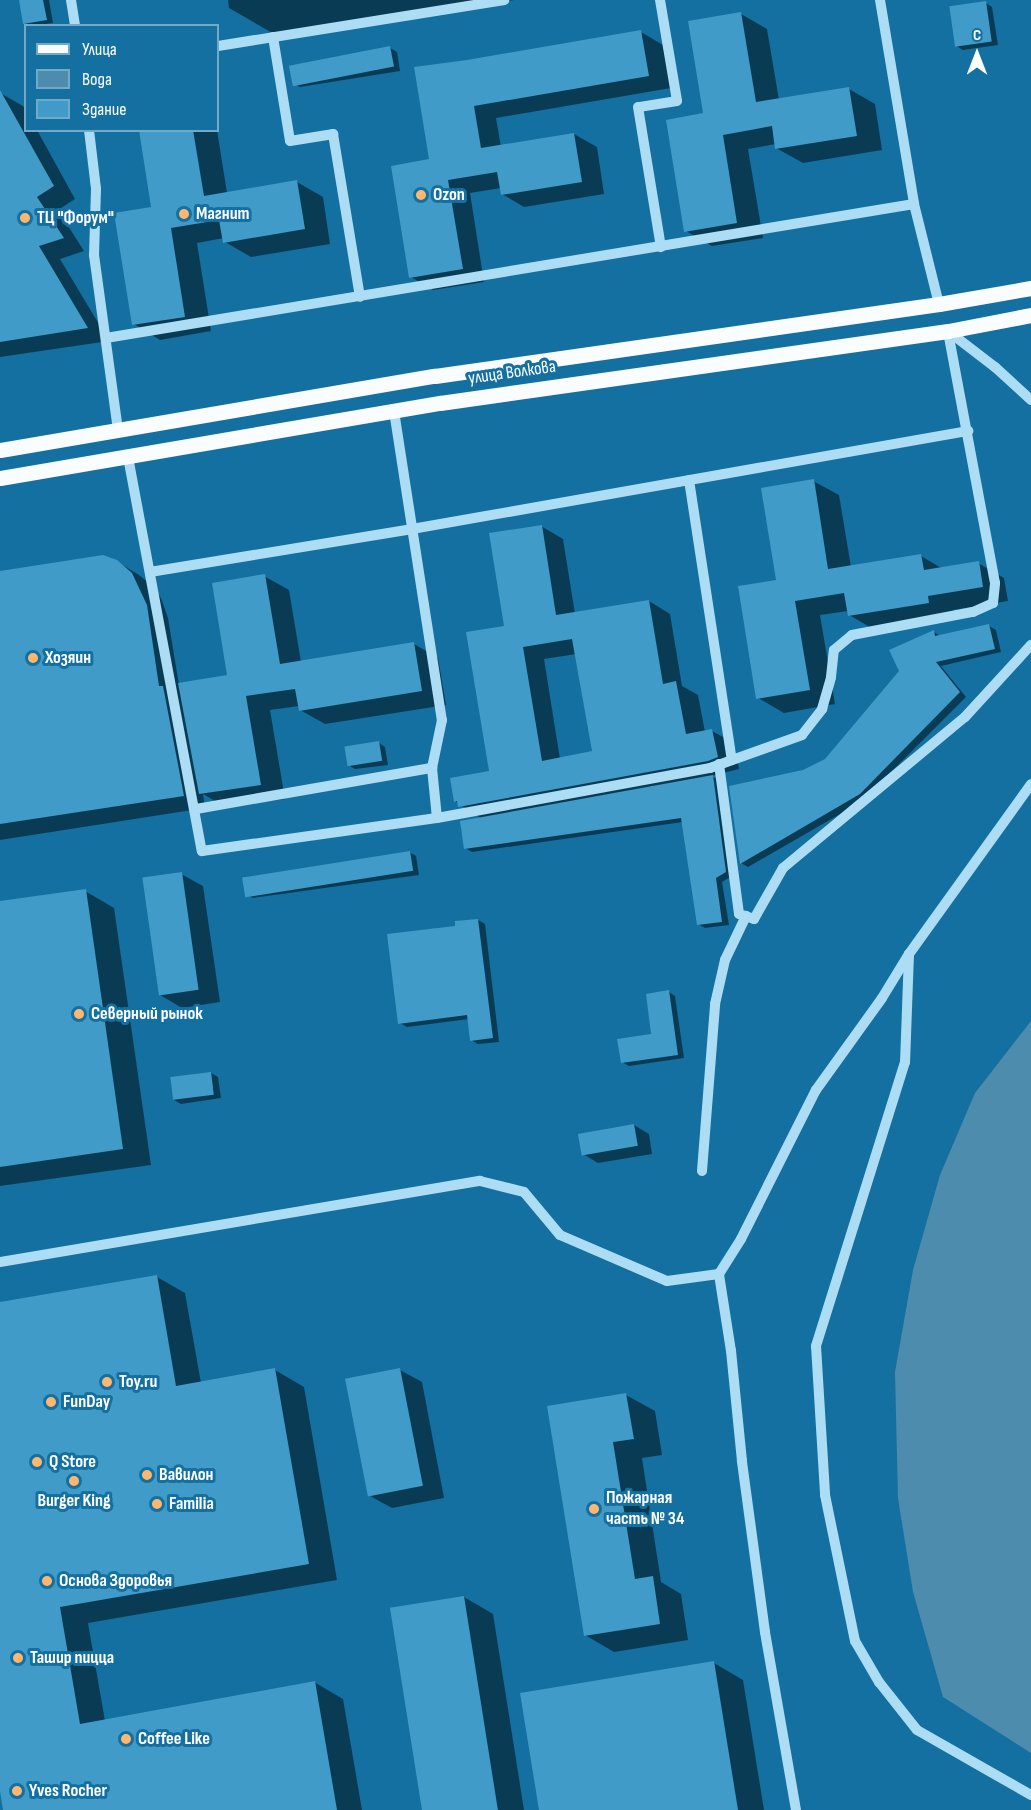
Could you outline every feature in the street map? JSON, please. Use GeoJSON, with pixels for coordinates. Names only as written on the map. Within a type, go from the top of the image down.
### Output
{"type":"FeatureCollection","features":[{"type":"Feature","properties":{"kind":"main road","name":"улица Волкова"},"geometry":{"type":"LineString","coordinates":[[0,450],[435,376],[939,304],[1031,288]]}},
{"type":"Feature","properties":{"kind":"main road","name":"улица Волкова"},"geometry":{"type":"LineString","coordinates":[[0,478],[394,411],[948,331],[1031,315]]}},
{"type":"Feature","properties":{"kind":"street"},"geometry":{"type":"LineString","coordinates":[[71,0],[75,24]]}},
{"type":"Feature","properties":{"kind":"street"},"geometry":{"type":"LineString","coordinates":[[219,46],[504,0]]}},
{"type":"Feature","properties":{"kind":"street"},"geometry":{"type":"LineString","coordinates":[[660,0],[677,101],[638,107],[661,247]]}},
{"type":"Feature","properties":{"kind":"street"},"geometry":{"type":"LineString","coordinates":[[880,0],[914,204],[939,304]]}},
{"type":"Feature","properties":{"kind":"street"},"geometry":{"type":"LineString","coordinates":[[273,37],[290,141],[333,134],[360,297]]}},
{"type":"Feature","properties":{"kind":"street"},"geometry":{"type":"LineString","coordinates":[[89,132],[96,189],[94,255],[118,431]]}},
{"type":"Feature","properties":{"kind":"street"},"geometry":{"type":"LineString","coordinates":[[106,338],[914,204]]}},
{"type":"Feature","properties":{"kind":"street"},"geometry":{"type":"LineString","coordinates":[[948,331],[995,367],[1031,400]]}},
{"type":"Feature","properties":{"kind":"street"},"geometry":{"type":"LineString","coordinates":[[128,457],[196,809],[202,851],[437,818],[719,764],[802,735],[822,709],[831,677],[834,650],[852,635],[973,612],[993,603],[995,583],[948,331]]}},
{"type":"Feature","properties":{"kind":"street"},"geometry":{"type":"LineString","coordinates":[[394,411],[442,720],[432,768],[437,818]]}},
{"type":"Feature","properties":{"kind":"street"},"geometry":{"type":"LineString","coordinates":[[150,572],[412,529],[968,431]]}},
{"type":"Feature","properties":{"kind":"street"},"geometry":{"type":"LineString","coordinates":[[689,480],[732,760]]}},
{"type":"Feature","properties":{"kind":"street"},"geometry":{"type":"LineString","coordinates":[[719,764],[739,914],[754,919],[783,868],[965,717],[1031,645]]}},
{"type":"Feature","properties":{"kind":"street"},"geometry":{"type":"LineString","coordinates":[[196,809],[432,768]]}},
{"type":"Feature","properties":{"kind":"street"},"geometry":{"type":"LineString","coordinates":[[796,1810],[765,1632],[742,1461],[731,1351],[719,1274],[741,1239],[816,1090],[882,998],[909,954],[1031,784]]}},
{"type":"Feature","properties":{"kind":"street"},"geometry":{"type":"LineString","coordinates":[[702,1171],[715,1004],[725,960],[746,916]]}},
{"type":"Feature","properties":{"kind":"street"},"geometry":{"type":"LineString","coordinates":[[909,954],[905,1062],[816,1346],[825,1495],[855,1641],[879,1682],[917,1730],[1031,1795]]}},
{"type":"Feature","properties":{"kind":"street"},"geometry":{"type":"LineString","coordinates":[[0,1262],[480,1181],[524,1192],[560,1235],[667,1281],[719,1274]]}},
{"type":"Feature","properties":{"kind":"water"},"geometry":{"type":"Polygon","coordinates":[[[1031,1021],[1031,1753],[943,1697],[913,1592],[898,1498],[895,1372],[913,1270],[940,1175],[975,1093],[1031,1021]]]}},
{"type":"Feature","properties":{"kind":"building"},"geometry":{"type":"Polygon","coordinates":[[[19,0],[43,0],[47,20],[23,24],[19,0]]]}},
{"type":"Feature","properties":{"kind":"building"},"geometry":{"type":"Polygon","coordinates":[[[986,1],[992,42],[955,47],[949,6],[986,1]]]}},
{"type":"Feature","properties":{"kind":"building"},"geometry":{"type":"Polygon","coordinates":[[[741,12],[756,102],[849,87],[857,136],[775,149],[772,126],[723,135],[737,223],[684,232],[666,120],[703,113],[688,21],[741,12]]]}},
{"type":"Feature","properties":{"kind":"building"},"geometry":{"type":"Polygon","coordinates":[[[641,30],[649,76],[474,106],[481,148],[574,133],[582,182],[501,195],[497,172],[448,180],[463,269],[409,278],[391,166],[429,159],[414,67],[641,30]]]}},
{"type":"Feature","properties":{"kind":"building"},"geometry":{"type":"Polygon","coordinates":[[[390,46],[394,67],[293,86],[289,66],[390,46]]]}},
{"type":"Feature","properties":{"kind":"building","name":"ТЦ \"Форум\""},"geometry":{"type":"Polygon","coordinates":[[[0,90],[54,186],[37,197],[64,238],[39,246],[88,328],[0,342],[0,90]]]}},
{"type":"Feature","properties":{"kind":"building"},"geometry":{"type":"Polygon","coordinates":[[[139,132],[193,132],[204,196],[297,180],[305,229],[223,243],[219,220],[171,228],[185,317],[132,325],[114,213],[151,207],[139,132]]]}},
{"type":"Feature","properties":{"kind":"building"},"geometry":{"type":"Polygon","coordinates":[[[814,479],[828,569],[921,554],[924,570],[979,561],[983,587],[928,596],[929,603],[848,616],[844,593],[795,601],[810,690],[756,699],[738,586],[776,580],[761,488],[814,479]]]}},
{"type":"Feature","properties":{"kind":"building"},"geometry":{"type":"Polygon","coordinates":[[[542,525],[556,615],[649,600],[663,684],[676,681],[686,734],[712,729],[718,757],[708,761],[458,807],[457,801],[454,802],[450,778],[489,771],[466,632],[504,626],[489,533],[542,525]],[[572,639],[523,647],[542,761],[592,751],[572,639]]]}},
{"type":"Feature","properties":{"kind":"building"},"geometry":{"type":"Polygon","coordinates":[[[103,555],[117,560],[132,573],[147,605],[159,686],[163,686],[184,796],[0,824],[0,571],[103,555]]]}},
{"type":"Feature","properties":{"kind":"building"},"geometry":{"type":"Polygon","coordinates":[[[265,574],[280,664],[414,642],[422,691],[299,711],[295,689],[246,696],[261,785],[199,794],[178,683],[227,675],[212,583],[265,574]]]}},
{"type":"Feature","properties":{"kind":"building"},"geometry":{"type":"Polygon","coordinates":[[[989,624],[995,649],[936,662],[960,692],[860,794],[740,864],[729,786],[803,770],[825,759],[899,671],[889,650],[934,630],[935,636],[989,624]]]}},
{"type":"Feature","properties":{"kind":"building"},"geometry":{"type":"Polygon","coordinates":[[[379,741],[382,761],[348,766],[344,746],[379,741]]]}},
{"type":"Feature","properties":{"kind":"building"},"geometry":{"type":"Polygon","coordinates":[[[713,775],[726,872],[716,878],[722,922],[697,925],[681,818],[464,849],[460,821],[713,775]]]}},
{"type":"Feature","properties":{"kind":"building"},"geometry":{"type":"Polygon","coordinates":[[[410,851],[413,871],[245,897],[242,878],[410,851]]]}},
{"type":"Feature","properties":{"kind":"building"},"geometry":{"type":"Polygon","coordinates":[[[182,872],[199,990],[159,995],[142,878],[182,872]]]}},
{"type":"Feature","properties":{"kind":"building"},"geometry":{"type":"Polygon","coordinates":[[[86,889],[123,1149],[0,1167],[0,901],[86,889]]]}},
{"type":"Feature","properties":{"kind":"building"},"geometry":{"type":"Polygon","coordinates":[[[478,919],[493,1038],[470,1041],[467,1015],[398,1024],[387,934],[455,926],[455,921],[478,919]]]}},
{"type":"Feature","properties":{"kind":"building"},"geometry":{"type":"Polygon","coordinates":[[[669,990],[678,1055],[621,1063],[617,1039],[651,1034],[646,994],[669,990]]]}},
{"type":"Feature","properties":{"kind":"building"},"geometry":{"type":"Polygon","coordinates":[[[211,1072],[214,1095],[173,1100],[170,1077],[211,1072]]]}},
{"type":"Feature","properties":{"kind":"building"},"geometry":{"type":"Polygon","coordinates":[[[634,1124],[638,1146],[582,1156],[578,1134],[634,1124]]]}},
{"type":"Feature","properties":{"kind":"building","name":"Вавилон"},"geometry":{"type":"Polygon","coordinates":[[[157,1275],[176,1386],[275,1368],[309,1564],[60,1607],[80,1724],[315,1681],[337,1810],[3,1810],[0,1791],[0,1302],[157,1275]]]}},
{"type":"Feature","properties":{"kind":"building"},"geometry":{"type":"Polygon","coordinates":[[[400,1368],[423,1486],[368,1496],[345,1379],[400,1368]]]}},
{"type":"Feature","properties":{"kind":"building","name":"Пожарная часть № 34"},"geometry":{"type":"Polygon","coordinates":[[[626,1393],[634,1439],[613,1442],[635,1579],[653,1576],[660,1624],[584,1636],[547,1406],[626,1393]]]}},
{"type":"Feature","properties":{"kind":"building"},"geometry":{"type":"Polygon","coordinates":[[[464,1596],[498,1810],[422,1810],[390,1608],[464,1596]]]}},
{"type":"Feature","properties":{"kind":"building"},"geometry":{"type":"Polygon","coordinates":[[[714,1661],[738,1810],[539,1810],[520,1693],[714,1661]]]}},
{"type":"Feature","properties":{"kind":"place","name":"Ozon"},"geometry":{"type":"Point","coordinates":[421,195]}},
{"type":"Feature","properties":{"kind":"place","name":"Магнит"},"geometry":{"type":"Point","coordinates":[184,214]}},
{"type":"Feature","properties":{"kind":"place","name":"ТЦ \"Форум\""},"geometry":{"type":"Point","coordinates":[25,218]}},
{"type":"Feature","properties":{"kind":"place","name":"Хозяин"},"geometry":{"type":"Point","coordinates":[33,658]}},
{"type":"Feature","properties":{"kind":"place","name":"Северный рынок"},"geometry":{"type":"Point","coordinates":[79,1014]}},
{"type":"Feature","properties":{"kind":"place","name":"Toy.ru"},"geometry":{"type":"Point","coordinates":[107,1382]}},
{"type":"Feature","properties":{"kind":"place","name":"FunDay"},"geometry":{"type":"Point","coordinates":[51,1402]}},
{"type":"Feature","properties":{"kind":"place","name":"Q Store"},"geometry":{"type":"Point","coordinates":[37,1462]}},
{"type":"Feature","properties":{"kind":"place","name":"Вавилон"},"geometry":{"type":"Point","coordinates":[147,1475]}},
{"type":"Feature","properties":{"kind":"place","name":"Burger King"},"geometry":{"type":"Point","coordinates":[74,1481]}},
{"type":"Feature","properties":{"kind":"place","name":"Familia"},"geometry":{"type":"Point","coordinates":[157,1504]}},
{"type":"Feature","properties":{"kind":"place","name":"Пожарная часть № 34"},"geometry":{"type":"Point","coordinates":[594,1509]}},
{"type":"Feature","properties":{"kind":"place","name":"Основа Здоровья"},"geometry":{"type":"Point","coordinates":[47,1581]}},
{"type":"Feature","properties":{"kind":"place","name":"Ташир пицца"},"geometry":{"type":"Point","coordinates":[18,1658]}},
{"type":"Feature","properties":{"kind":"place","name":"Coffee Like"},"geometry":{"type":"Point","coordinates":[126,1739]}},
{"type":"Feature","properties":{"kind":"place","name":"Yves Rocher"},"geometry":{"type":"Point","coordinates":[17,1791]}}]}
